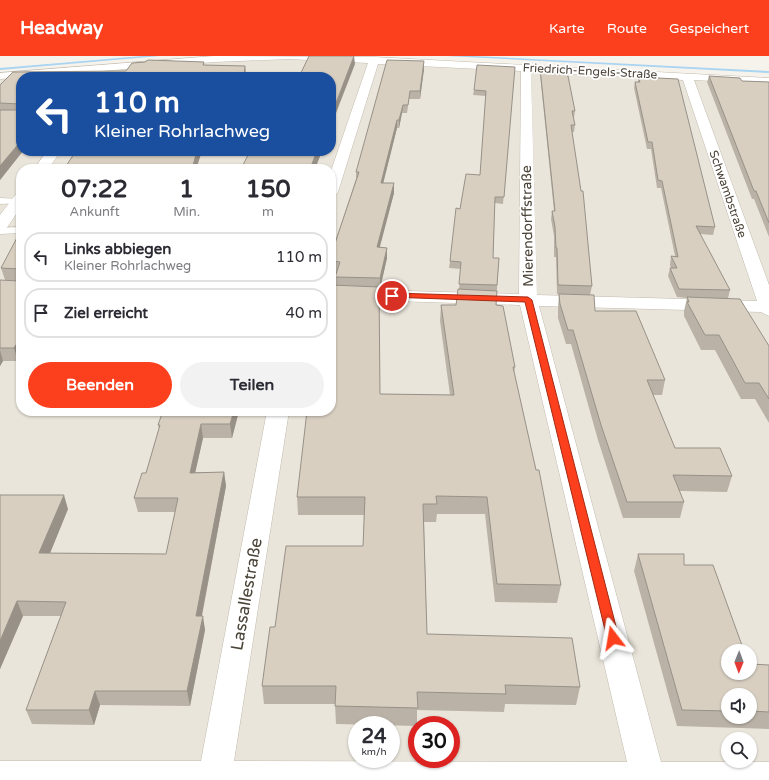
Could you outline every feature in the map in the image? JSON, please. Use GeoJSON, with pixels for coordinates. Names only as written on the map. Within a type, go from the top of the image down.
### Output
{"type":"FeatureCollection","features":[{"type":"Feature","properties":{"kind":"street","name":"Friedrich-Engels-Straße"},"geometry":{"type":"LineString","coordinates":[[109,72],[252,57],[318,57],[769,81]]}},
{"type":"Feature","properties":{"kind":"street"},"geometry":{"type":"LineString","coordinates":[[336,177],[374,60]]}},
{"type":"Feature","properties":{"kind":"street","name":"Mierendorffstraße"},"geometry":{"type":"LineString","coordinates":[[526,68],[528,300],[648,777]]}},
{"type":"Feature","properties":{"kind":"street","name":"Friedrich-Engels-Straße"},"geometry":{"type":"LineString","coordinates":[[0,76],[16,75]]}},
{"type":"Feature","properties":{"kind":"street","name":"Schwambstraße"},"geometry":{"type":"LineString","coordinates":[[688,77],[768,308]]}},
{"type":"Feature","properties":{"kind":"street"},"geometry":{"type":"LineString","coordinates":[[0,226],[16,203]]}},
{"type":"Feature","properties":{"kind":"street"},"geometry":{"type":"LineString","coordinates":[[336,294],[768,308]]}},
{"type":"Feature","properties":{"kind":"street","name":"Lassallestraße"},"geometry":{"type":"LineString","coordinates":[[204,778],[277,416]]}},
{"type":"Feature","properties":{"kind":"street"},"geometry":{"type":"LineString","coordinates":[[0,777],[769,778]]}},
{"type":"Feature","properties":{"kind":"lane"},"geometry":{"type":"LineString","coordinates":[[0,202],[16,199]]}},
{"type":"Feature","properties":{"kind":"lane"},"geometry":{"type":"LineString","coordinates":[[0,231],[16,230]]}},
{"type":"Feature","properties":{"kind":"shaded area"},"geometry":{"type":"Polygon","coordinates":[[[247,56],[336,56],[769,79],[769,780],[0,780],[0,74],[16,73],[16,156],[336,156],[336,72],[27,72],[247,56]]]}},
{"type":"Feature","properties":{"kind":"building"},"geometry":{"type":"Polygon","coordinates":[[[309,56],[354,56],[336,103],[336,72],[301,72],[309,56]]]}},
{"type":"Feature","properties":{"kind":"building"},"geometry":{"type":"Polygon","coordinates":[[[148,60],[204,62],[203,65],[245,66],[244,72],[16,72],[16,104],[0,103],[0,85],[13,72],[126,71],[132,63],[145,62],[148,60]]]}},
{"type":"Feature","properties":{"kind":"building"},"geometry":{"type":"Polygon","coordinates":[[[387,60],[424,61],[420,91],[410,91],[408,105],[403,105],[399,120],[397,120],[381,183],[394,183],[377,247],[387,248],[380,278],[336,277],[340,262],[336,262],[336,240],[359,172],[356,172],[387,60]]]}},
{"type":"Feature","properties":{"kind":"building"},"geometry":{"type":"Polygon","coordinates":[[[477,65],[515,67],[504,197],[495,197],[493,258],[499,258],[497,285],[459,284],[461,262],[450,261],[456,208],[460,209],[466,174],[480,175],[486,91],[474,90],[477,65]]]}},
{"type":"Feature","properties":{"kind":"building"},"geometry":{"type":"Polygon","coordinates":[[[540,68],[566,69],[568,76],[575,111],[572,111],[575,125],[571,125],[581,191],[583,191],[592,286],[558,285],[557,248],[552,211],[555,211],[540,68]]]}},
{"type":"Feature","properties":{"kind":"building"},"geometry":{"type":"Polygon","coordinates":[[[709,76],[740,78],[742,81],[769,82],[769,223],[756,191],[754,191],[709,76]]]}},
{"type":"Feature","properties":{"kind":"building"},"geometry":{"type":"Polygon","coordinates":[[[638,77],[678,79],[715,227],[696,226],[730,290],[679,289],[670,268],[677,268],[671,256],[678,257],[662,181],[658,180],[652,142],[648,142],[635,82],[640,82],[638,77]]]}},
{"type":"Feature","properties":{"kind":"building"},"geometry":{"type":"Polygon","coordinates":[[[0,110],[16,110],[16,147],[0,166],[0,110]]]}},
{"type":"Feature","properties":{"kind":"building"},"geometry":{"type":"Polygon","coordinates":[[[73,156],[196,156],[193,164],[67,164],[73,156]]]}},
{"type":"Feature","properties":{"kind":"building"},"geometry":{"type":"Polygon","coordinates":[[[248,156],[315,156],[312,164],[244,164],[248,156]]]}},
{"type":"Feature","properties":{"kind":"building"},"geometry":{"type":"Polygon","coordinates":[[[16,240],[16,269],[1,268],[16,240]]]}},
{"type":"Feature","properties":{"kind":"building"},"geometry":{"type":"Polygon","coordinates":[[[0,280],[16,281],[16,345],[14,348],[0,348],[0,280]]]}},
{"type":"Feature","properties":{"kind":"building"},"geometry":{"type":"Polygon","coordinates":[[[336,285],[379,287],[380,394],[454,395],[441,305],[456,305],[458,289],[497,291],[496,305],[503,306],[515,367],[513,367],[536,470],[539,470],[561,585],[497,584],[487,497],[436,496],[437,504],[423,504],[427,634],[572,638],[580,687],[505,685],[506,694],[417,692],[418,708],[335,706],[336,686],[262,686],[270,627],[275,627],[286,546],[363,546],[365,497],[297,497],[306,416],[336,416],[336,285]]]}},
{"type":"Feature","properties":{"kind":"building"},"geometry":{"type":"Polygon","coordinates":[[[559,294],[594,295],[595,311],[636,311],[665,380],[647,380],[675,448],[720,448],[732,476],[673,475],[684,502],[627,502],[601,425],[573,330],[568,330],[560,304],[559,294]]]}},
{"type":"Feature","properties":{"kind":"building"},"geometry":{"type":"Polygon","coordinates":[[[687,297],[740,299],[769,346],[769,399],[759,383],[745,383],[719,335],[705,335],[687,302],[689,302],[687,297]]]}},
{"type":"Feature","properties":{"kind":"building"},"geometry":{"type":"Polygon","coordinates":[[[161,416],[232,416],[230,424],[201,424],[190,473],[224,472],[196,616],[203,616],[187,691],[95,691],[89,710],[26,710],[66,602],[17,601],[0,641],[0,495],[64,495],[39,553],[166,554],[178,498],[134,498],[142,473],[146,473],[160,425],[158,425],[161,416]]]}},
{"type":"Feature","properties":{"kind":"building"},"geometry":{"type":"Polygon","coordinates":[[[638,554],[684,554],[684,565],[713,565],[741,644],[721,644],[721,680],[757,680],[757,664],[769,665],[769,712],[757,711],[757,688],[721,688],[721,711],[682,710],[638,554]]]}},
{"type":"Feature","properties":{"kind":"waterway"},"geometry":{"type":"LineString","coordinates":[[0,69],[158,56]]}},
{"type":"Feature","properties":{"kind":"waterway"},"geometry":{"type":"LineString","coordinates":[[449,56],[769,72]]}},
{"type":"Feature","properties":{"kind":"route"},"geometry":{"type":"LineString","coordinates":[[392,296],[528,300],[613,638]]}}]}
